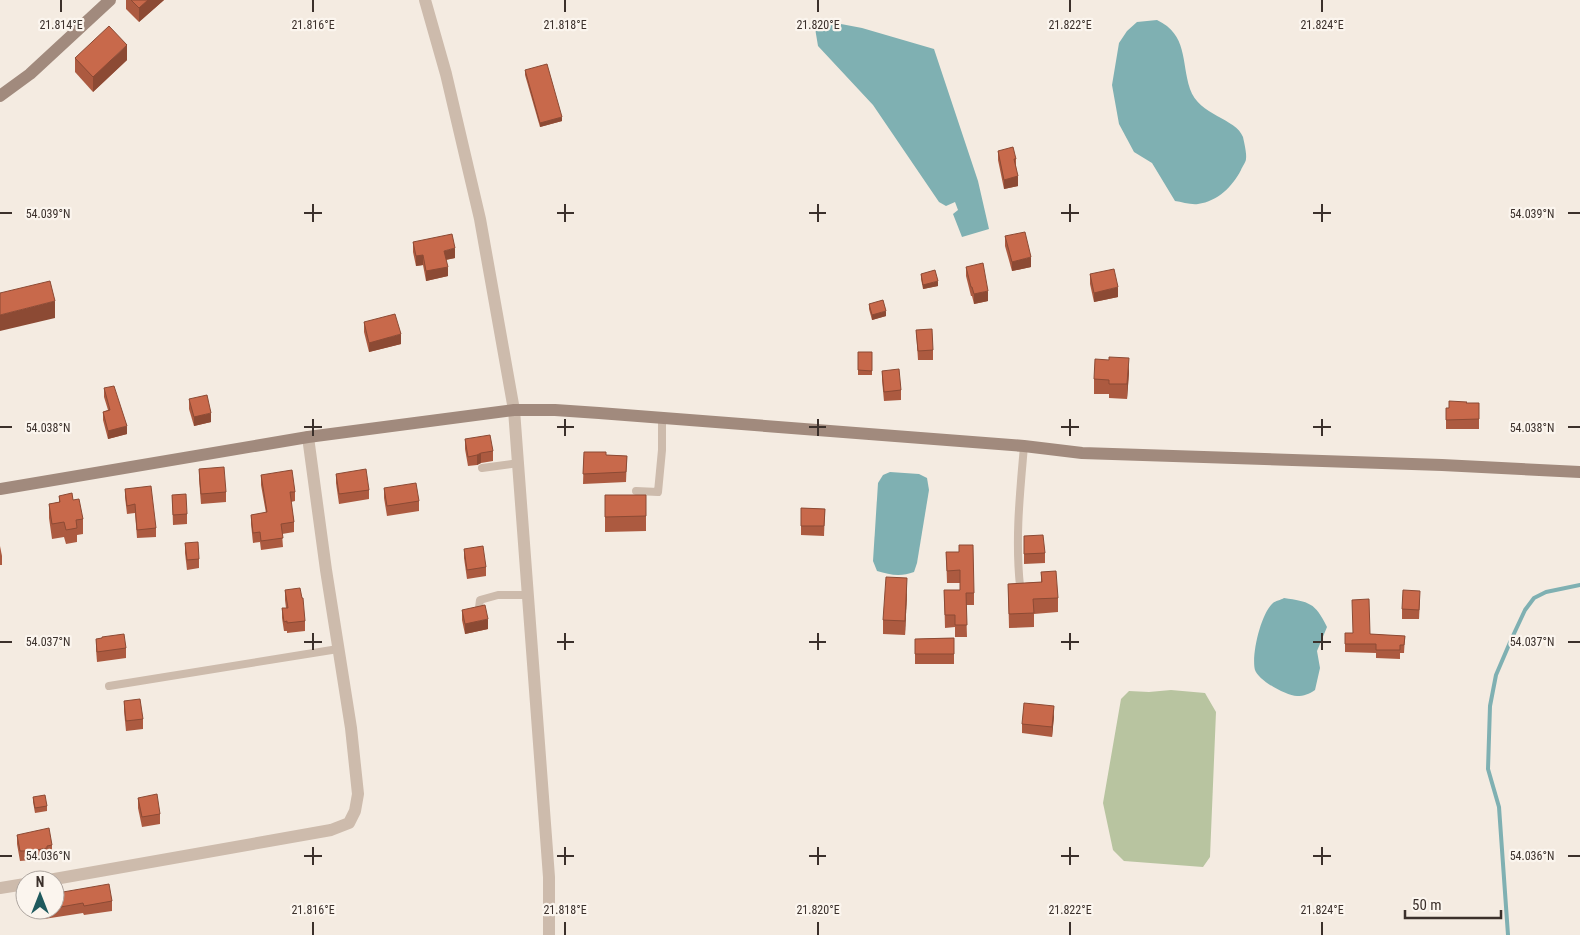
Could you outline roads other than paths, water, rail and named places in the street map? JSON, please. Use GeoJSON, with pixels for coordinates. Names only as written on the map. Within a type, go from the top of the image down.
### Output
{"type":"FeatureCollection","features":[{"type":"Feature","properties":{"kind":"street"},"geometry":{"type":"LineString","coordinates":[[0,96],[30,74],[110,0]]}},
{"type":"Feature","properties":{"kind":"street"},"geometry":{"type":"LineString","coordinates":[[424,0],[446,74],[480,219],[514,410],[548,877],[549,935]]}},
{"type":"Feature","properties":{"kind":"street"},"geometry":{"type":"LineString","coordinates":[[0,489],[308,437],[514,410],[555,410],[662,418],[1024,446],[1082,453],[1442,465],[1580,472]]}},
{"type":"Feature","properties":{"kind":"street"},"geometry":{"type":"LineString","coordinates":[[65,877],[331,830],[349,823],[355,811],[358,794],[351,728],[326,570],[308,437]]}},
{"type":"Feature","properties":{"kind":"street"},"geometry":{"type":"LineString","coordinates":[[0,888],[15,886]]}},
{"type":"Feature","properties":{"kind":"lane"},"geometry":{"type":"LineString","coordinates":[[636,491],[658,492],[662,450],[662,418]]}},
{"type":"Feature","properties":{"kind":"lane"},"geometry":{"type":"LineString","coordinates":[[1020,586],[1017,525],[1024,446]]}},
{"type":"Feature","properties":{"kind":"lane"},"geometry":{"type":"LineString","coordinates":[[482,468],[518,463]]}},
{"type":"Feature","properties":{"kind":"lane"},"geometry":{"type":"LineString","coordinates":[[478,608],[480,600],[498,595],[528,595]]}},
{"type":"Feature","properties":{"kind":"lane"},"geometry":{"type":"LineString","coordinates":[[109,686],[338,649]]}},
{"type":"Feature","properties":{"kind":"water"},"geometry":{"type":"Polygon","coordinates":[[[820,20],[862,28],[934,49],[978,181],[989,229],[962,237],[953,214],[958,210],[955,202],[946,206],[939,202],[873,105],[818,46],[814,22],[820,20]]]}},
{"type":"Feature","properties":{"kind":"water"},"geometry":{"type":"Polygon","coordinates":[[[1157,20],[1167,26],[1179,41],[1187,79],[1195,98],[1209,111],[1233,125],[1243,137],[1245,162],[1233,182],[1224,192],[1212,200],[1198,204],[1175,201],[1152,163],[1134,152],[1119,124],[1112,85],[1119,43],[1127,31],[1137,22],[1157,20]]]}},
{"type":"Feature","properties":{"kind":"water"},"geometry":{"type":"Polygon","coordinates":[[[890,472],[919,474],[927,478],[929,490],[917,563],[914,572],[905,575],[877,571],[873,561],[878,483],[883,475],[890,472]]]}},
{"type":"Feature","properties":{"kind":"water"},"geometry":{"type":"Polygon","coordinates":[[[1284,598],[1305,602],[1315,608],[1327,627],[1317,651],[1320,668],[1315,690],[1302,696],[1292,695],[1267,683],[1255,670],[1254,655],[1261,625],[1273,603],[1284,598]]]}},
{"type":"Feature","properties":{"kind":"waterway"},"geometry":{"type":"LineString","coordinates":[[1508,935],[1499,807],[1488,769],[1490,706],[1496,675],[1525,610],[1534,598],[1546,592],[1580,585]]}}]}
